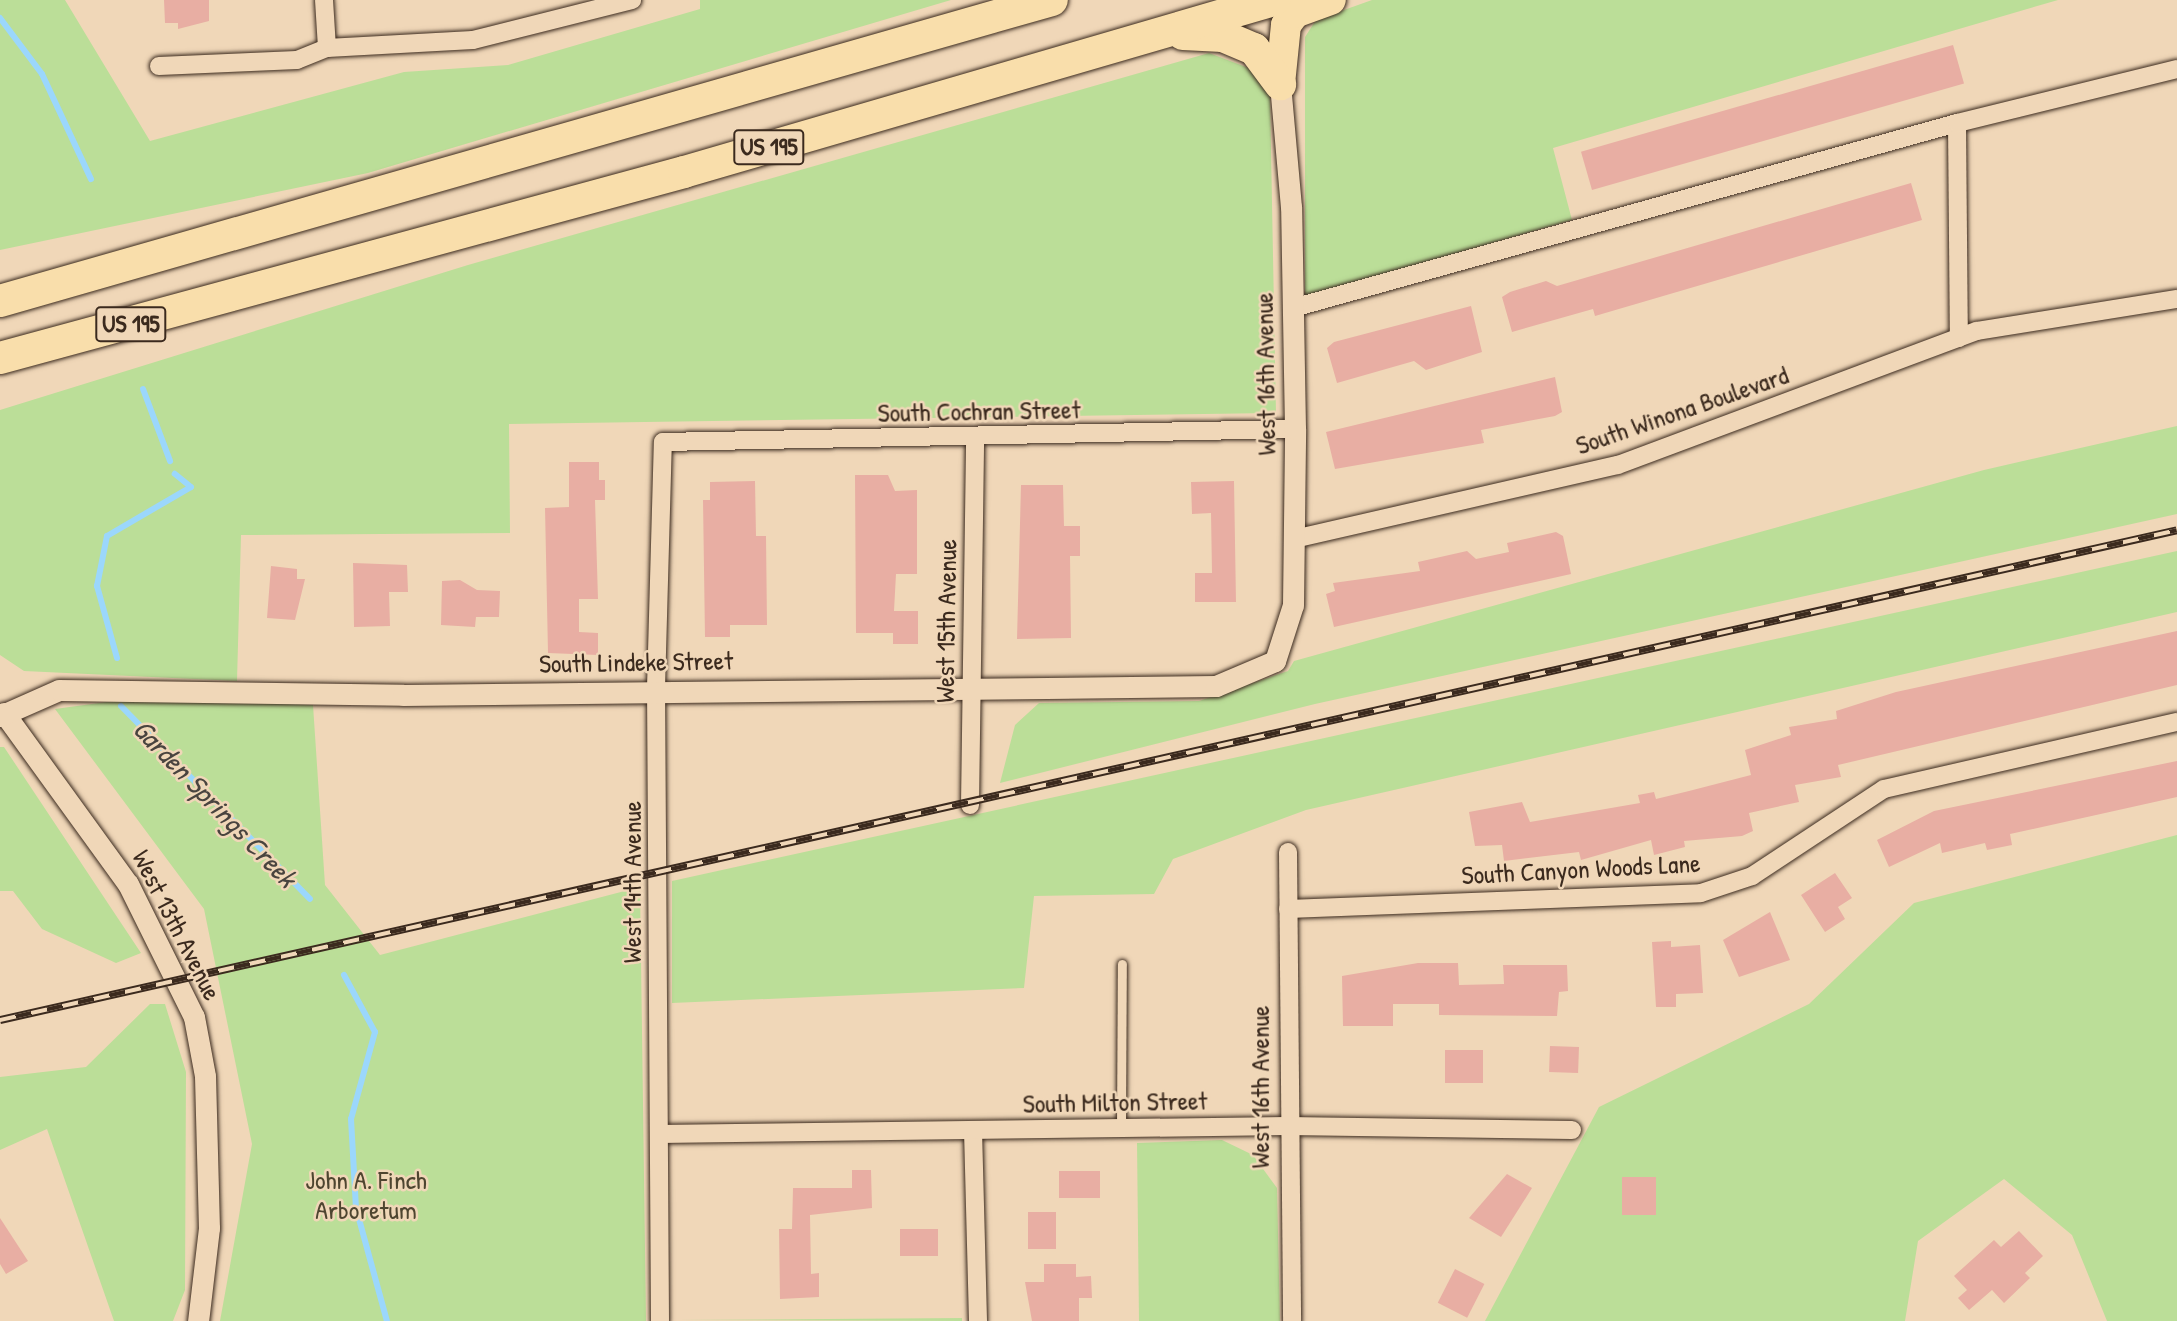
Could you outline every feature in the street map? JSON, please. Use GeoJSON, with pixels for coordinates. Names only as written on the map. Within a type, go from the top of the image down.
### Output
{"type":"FeatureCollection","features":[{"type":"Feature","properties":{"kind":"highway","name":"US 195"},"geometry":{"type":"LineString","coordinates":[[0,301],[1052,0]]}},
{"type":"Feature","properties":{"kind":"highway","name":"US 195"},"geometry":{"type":"LineString","coordinates":[[0,358],[263,290],[1275,0]]}},
{"type":"Feature","properties":{"kind":"highway"},"geometry":{"type":"LineString","coordinates":[[1275,0],[1280,84]]}},
{"type":"Feature","properties":{"kind":"highway"},"geometry":{"type":"LineString","coordinates":[[1280,84],[1286,25],[1295,13],[1331,0]]}},
{"type":"Feature","properties":{"kind":"highway"},"geometry":{"type":"LineString","coordinates":[[1154,35],[1223,36],[1254,49],[1280,84]]}},
{"type":"Feature","properties":{"kind":"highway","name":"US 195"},"geometry":{"type":"LineString","coordinates":[[0,278],[223,236]]}},
{"type":"Feature","properties":{"kind":"highway"},"geometry":{"type":"LineString","coordinates":[[0,381],[263,290]]}},
{"type":"Feature","properties":{"kind":"street"},"geometry":{"type":"LineString","coordinates":[[324,0],[327,48]]}},
{"type":"Feature","properties":{"kind":"street"},"geometry":{"type":"LineString","coordinates":[[159,66],[297,60],[327,48],[495,37],[632,0]]}},
{"type":"Feature","properties":{"kind":"street"},"geometry":{"type":"LineString","coordinates":[[1293,308],[1957,123],[2177,69]]}},
{"type":"Feature","properties":{"kind":"street","name":"West 16th Avenue"},"geometry":{"type":"LineString","coordinates":[[1275,661],[1293,605],[1295,429],[1293,308],[1280,84]]}},
{"type":"Feature","properties":{"kind":"street"},"geometry":{"type":"LineString","coordinates":[[1957,123],[1959,338]]}},
{"type":"Feature","properties":{"kind":"street","name":"South Winona Boulevard"},"geometry":{"type":"LineString","coordinates":[[1294,539],[1618,465],[1959,338],[2177,299]]}},
{"type":"Feature","properties":{"kind":"street","name":"South Cochran Street"},"geometry":{"type":"LineString","coordinates":[[663,442],[975,439],[1295,429]]}},
{"type":"Feature","properties":{"kind":"street","name":"West 15th Avenue"},"geometry":{"type":"LineString","coordinates":[[970,805],[975,439]]}},
{"type":"Feature","properties":{"kind":"street","name":"West 14th Avenue"},"geometry":{"type":"LineString","coordinates":[[660,1321],[656,688],[663,442]]}},
{"type":"Feature","properties":{"kind":"street","name":"South Lindeke Street"},"geometry":{"type":"LineString","coordinates":[[1,712],[59,690],[391,695],[656,688],[1216,686],[1275,661]]}},
{"type":"Feature","properties":{"kind":"street","name":"West 13th Avenue"},"geometry":{"type":"LineString","coordinates":[[1,712],[128,884],[194,1017],[205,1076],[209,1228],[198,1321]]}},
{"type":"Feature","properties":{"kind":"street","name":"South Canyon Woods Lane"},"geometry":{"type":"LineString","coordinates":[[1287,909],[1701,893],[1752,876],[1884,789],[2177,722]]}},
{"type":"Feature","properties":{"kind":"street","name":"West 16th Avenue"},"geometry":{"type":"LineString","coordinates":[[1288,852],[1287,1126],[1292,1321]]}},
{"type":"Feature","properties":{"kind":"street","name":"South Milton Street"},"geometry":{"type":"LineString","coordinates":[[659,1134],[1287,1126],[1572,1130]]}},
{"type":"Feature","properties":{"kind":"street"},"geometry":{"type":"LineString","coordinates":[[973,1130],[978,1321]]}},
{"type":"Feature","properties":{"kind":"lane"},"geometry":{"type":"LineString","coordinates":[[1121,1128],[1122,964]]}},
{"type":"Feature","properties":{"kind":"green space"},"geometry":{"type":"Polygon","coordinates":[[[0,0],[65,0],[150,141],[404,72],[508,65],[700,9],[700,0],[951,0],[368,173],[0,250],[0,0]]]}},
{"type":"Feature","properties":{"kind":"green space"},"geometry":{"type":"Polygon","coordinates":[[[1372,0],[2058,0],[1553,148],[1572,220],[1305,297],[1305,37],[1316,20],[1372,0]]]}},
{"type":"Feature","properties":{"kind":"green space"},"geometry":{"type":"Polygon","coordinates":[[[1209,53],[1254,70],[1270,97],[1276,413],[509,424],[510,533],[241,535],[237,681],[24,671],[0,655],[0,410],[468,265],[1209,53]]]}},
{"type":"Feature","properties":{"kind":"green space"},"geometry":{"type":"Polygon","coordinates":[[[2177,426],[2177,514],[1315,704],[1000,783],[1015,725],[1039,703],[1199,701],[1288,671],[1294,661],[1984,470],[2177,426]]]}},
{"type":"Feature","properties":{"kind":"green space"},"geometry":{"type":"Polygon","coordinates":[[[2177,551],[2177,612],[1306,810],[1173,859],[1154,894],[1034,896],[1024,988],[672,1003],[672,881],[2177,551]]]}},
{"type":"Feature","properties":{"kind":"green space","name":"John A. Finch Arboretum"},"geometry":{"type":"Polygon","coordinates":[[[165,694],[313,705],[325,885],[380,955],[640,887],[646,1321],[220,1321],[252,1144],[204,909],[55,709],[165,694]]]}},
{"type":"Feature","properties":{"kind":"green space"},"geometry":{"type":"Polygon","coordinates":[[[0,747],[4,747],[141,953],[116,963],[42,929],[13,891],[0,891],[0,747]]]}},
{"type":"Feature","properties":{"kind":"green space"},"geometry":{"type":"Polygon","coordinates":[[[2177,835],[2177,1321],[2107,1321],[2072,1235],[2004,1179],[1918,1241],[1905,1321],[1485,1321],[1599,1107],[1809,1004],[1914,903],[2177,835]]]}},
{"type":"Feature","properties":{"kind":"green space"},"geometry":{"type":"Polygon","coordinates":[[[150,1004],[165,1004],[186,1072],[185,1290],[173,1321],[114,1321],[47,1129],[0,1150],[0,1077],[86,1067],[150,1004]]]}},
{"type":"Feature","properties":{"kind":"green space"},"geometry":{"type":"Polygon","coordinates":[[[1222,1140],[1253,1155],[1277,1188],[1280,1321],[1139,1321],[1137,1143],[1222,1140]]]}},
{"type":"Feature","properties":{"kind":"green space"},"geometry":{"type":"Polygon","coordinates":[[[962,1318],[962,1321],[677,1320],[962,1318]]]}},
{"type":"Feature","properties":{"kind":"building"},"geometry":{"type":"Polygon","coordinates":[[[164,0],[209,0],[209,21],[178,29],[178,23],[165,23],[164,0]]]}},
{"type":"Feature","properties":{"kind":"building"},"geometry":{"type":"Polygon","coordinates":[[[1953,45],[1964,83],[1592,190],[1581,152],[1953,45]]]}},
{"type":"Feature","properties":{"kind":"building"},"geometry":{"type":"Polygon","coordinates":[[[1911,183],[1922,220],[1595,316],[1593,309],[1512,332],[1502,297],[1510,292],[1546,281],[1557,286],[1911,183]]]}},
{"type":"Feature","properties":{"kind":"building"},"geometry":{"type":"Polygon","coordinates":[[[1471,306],[1482,352],[1426,370],[1414,361],[1337,383],[1327,348],[1334,342],[1471,306]]]}},
{"type":"Feature","properties":{"kind":"building"},"geometry":{"type":"Polygon","coordinates":[[[1555,377],[1562,412],[1555,416],[1481,430],[1484,443],[1335,469],[1326,432],[1555,377]]]}},
{"type":"Feature","properties":{"kind":"building"},"geometry":{"type":"Polygon","coordinates":[[[569,462],[599,462],[599,480],[605,480],[605,500],[595,500],[598,599],[579,599],[579,632],[598,633],[598,655],[548,653],[545,508],[569,507],[569,462]]]}},
{"type":"Feature","properties":{"kind":"building"},"geometry":{"type":"Polygon","coordinates":[[[855,475],[888,475],[895,491],[917,490],[917,574],[896,574],[894,611],[918,611],[918,644],[893,644],[893,633],[856,633],[855,475]]]}},
{"type":"Feature","properties":{"kind":"building"},"geometry":{"type":"Polygon","coordinates":[[[755,481],[756,536],[766,536],[767,625],[730,625],[730,637],[705,637],[703,500],[710,500],[710,482],[755,481]]]}},
{"type":"Feature","properties":{"kind":"building"},"geometry":{"type":"Polygon","coordinates":[[[1234,481],[1236,602],[1195,602],[1195,573],[1212,573],[1211,513],[1192,514],[1191,482],[1234,481]]]}},
{"type":"Feature","properties":{"kind":"building"},"geometry":{"type":"Polygon","coordinates":[[[1021,485],[1063,485],[1064,526],[1080,526],[1080,556],[1070,556],[1071,638],[1017,639],[1021,485]]]}},
{"type":"Feature","properties":{"kind":"building"},"geometry":{"type":"Polygon","coordinates":[[[1556,532],[1563,536],[1571,574],[1334,627],[1326,594],[1335,591],[1333,583],[1420,571],[1418,562],[1467,551],[1476,559],[1509,552],[1507,543],[1556,532]]]}},
{"type":"Feature","properties":{"kind":"building"},"geometry":{"type":"Polygon","coordinates":[[[353,563],[407,565],[408,592],[389,592],[390,626],[354,627],[353,563]]]}},
{"type":"Feature","properties":{"kind":"building"},"geometry":{"type":"Polygon","coordinates":[[[271,566],[297,569],[297,579],[305,579],[295,620],[267,618],[271,566]]]}},
{"type":"Feature","properties":{"kind":"building"},"geometry":{"type":"Polygon","coordinates":[[[460,580],[477,590],[500,591],[499,617],[476,617],[475,627],[441,625],[442,581],[460,580]]]}},
{"type":"Feature","properties":{"kind":"building"},"geometry":{"type":"Polygon","coordinates":[[[2177,631],[2177,685],[1838,765],[1841,777],[1795,785],[1799,802],[1749,813],[1753,831],[1742,836],[1684,841],[1685,847],[1654,855],[1651,840],[1581,860],[1579,852],[1504,861],[1502,845],[1475,846],[1469,812],[1522,802],[1530,822],[1640,803],[1638,795],[1654,792],[1656,799],[1689,791],[1751,775],[1745,750],[1791,735],[1789,727],[1837,719],[1836,711],[1896,692],[2177,631]]]}},
{"type":"Feature","properties":{"kind":"building"},"geometry":{"type":"Polygon","coordinates":[[[2177,761],[2177,797],[2010,834],[2012,845],[1987,850],[1985,843],[1942,853],[1940,843],[1889,867],[1877,840],[1934,811],[2177,761]]]}},
{"type":"Feature","properties":{"kind":"building"},"geometry":{"type":"Polygon","coordinates":[[[1835,873],[1852,898],[1838,907],[1845,919],[1825,932],[1801,895],[1835,873]]]}},
{"type":"Feature","properties":{"kind":"building"},"geometry":{"type":"Polygon","coordinates":[[[1770,912],[1790,960],[1739,977],[1723,940],[1770,912]]]}},
{"type":"Feature","properties":{"kind":"building"},"geometry":{"type":"Polygon","coordinates":[[[1671,941],[1671,947],[1700,945],[1703,993],[1676,994],[1676,1007],[1656,1007],[1652,942],[1671,941]]]}},
{"type":"Feature","properties":{"kind":"building"},"geometry":{"type":"Polygon","coordinates":[[[1418,963],[1458,963],[1459,985],[1504,984],[1503,965],[1567,965],[1568,991],[1559,992],[1557,1016],[1439,1015],[1439,1004],[1393,1004],[1393,1026],[1343,1026],[1342,976],[1418,963]]]}},
{"type":"Feature","properties":{"kind":"building"},"geometry":{"type":"Polygon","coordinates":[[[1550,1046],[1579,1047],[1578,1073],[1549,1072],[1550,1046]]]}},
{"type":"Feature","properties":{"kind":"building"},"geometry":{"type":"Polygon","coordinates":[[[1445,1050],[1483,1050],[1483,1083],[1445,1083],[1445,1050]]]}},
{"type":"Feature","properties":{"kind":"building"},"geometry":{"type":"Polygon","coordinates":[[[852,1170],[871,1170],[872,1208],[810,1215],[811,1274],[819,1273],[819,1297],[780,1299],[779,1229],[792,1229],[793,1188],[852,1188],[852,1170]]]}},
{"type":"Feature","properties":{"kind":"building"},"geometry":{"type":"Polygon","coordinates":[[[1059,1171],[1100,1171],[1100,1198],[1059,1198],[1059,1171]]]}},
{"type":"Feature","properties":{"kind":"building"},"geometry":{"type":"Polygon","coordinates":[[[1507,1174],[1532,1188],[1501,1237],[1469,1218],[1507,1174]]]}},
{"type":"Feature","properties":{"kind":"building"},"geometry":{"type":"Polygon","coordinates":[[[1622,1177],[1656,1177],[1656,1215],[1622,1215],[1622,1177]]]}},
{"type":"Feature","properties":{"kind":"building"},"geometry":{"type":"Polygon","coordinates":[[[1028,1212],[1056,1212],[1056,1249],[1028,1249],[1028,1212]]]}},
{"type":"Feature","properties":{"kind":"building"},"geometry":{"type":"Polygon","coordinates":[[[0,1218],[28,1261],[6,1274],[0,1264],[0,1218]]]}},
{"type":"Feature","properties":{"kind":"building"},"geometry":{"type":"Polygon","coordinates":[[[900,1229],[938,1229],[938,1256],[900,1256],[900,1229]]]}},
{"type":"Feature","properties":{"kind":"building"},"geometry":{"type":"Polygon","coordinates":[[[2019,1231],[2043,1256],[2025,1273],[2030,1278],[2004,1303],[1992,1290],[1969,1310],[1958,1298],[1967,1290],[1954,1276],[1994,1240],[2001,1247],[2019,1231]]]}},
{"type":"Feature","properties":{"kind":"building"},"geometry":{"type":"Polygon","coordinates":[[[1044,1264],[1076,1264],[1076,1277],[1091,1276],[1092,1298],[1079,1298],[1079,1321],[1032,1321],[1025,1282],[1044,1282],[1044,1264]]]}},
{"type":"Feature","properties":{"kind":"building"},"geometry":{"type":"Polygon","coordinates":[[[1455,1269],[1484,1284],[1467,1318],[1438,1303],[1455,1269]]]}},
{"type":"Feature","properties":{"kind":"waterway","name":"Garden Springs Creek"},"geometry":{"type":"LineString","coordinates":[[0,18],[42,74],[91,179]]}},
{"type":"Feature","properties":{"kind":"waterway","name":"Garden Springs Creek"},"geometry":{"type":"LineString","coordinates":[[143,389],[170,461]]}},
{"type":"Feature","properties":{"kind":"waterway","name":"Garden Springs Creek"},"geometry":{"type":"LineString","coordinates":[[117,658],[97,586],[107,536],[191,487],[175,474]]}},
{"type":"Feature","properties":{"kind":"waterway","name":"Garden Springs Creek"},"geometry":{"type":"LineString","coordinates":[[121,706],[310,899]]}},
{"type":"Feature","properties":{"kind":"waterway","name":"Garden Springs Creek"},"geometry":{"type":"LineString","coordinates":[[344,975],[375,1032],[351,1119],[356,1208],[387,1321]]}},
{"type":"Feature","properties":{"kind":"railway"},"geometry":{"type":"LineString","coordinates":[[0,1020],[2177,530]]}}]}
